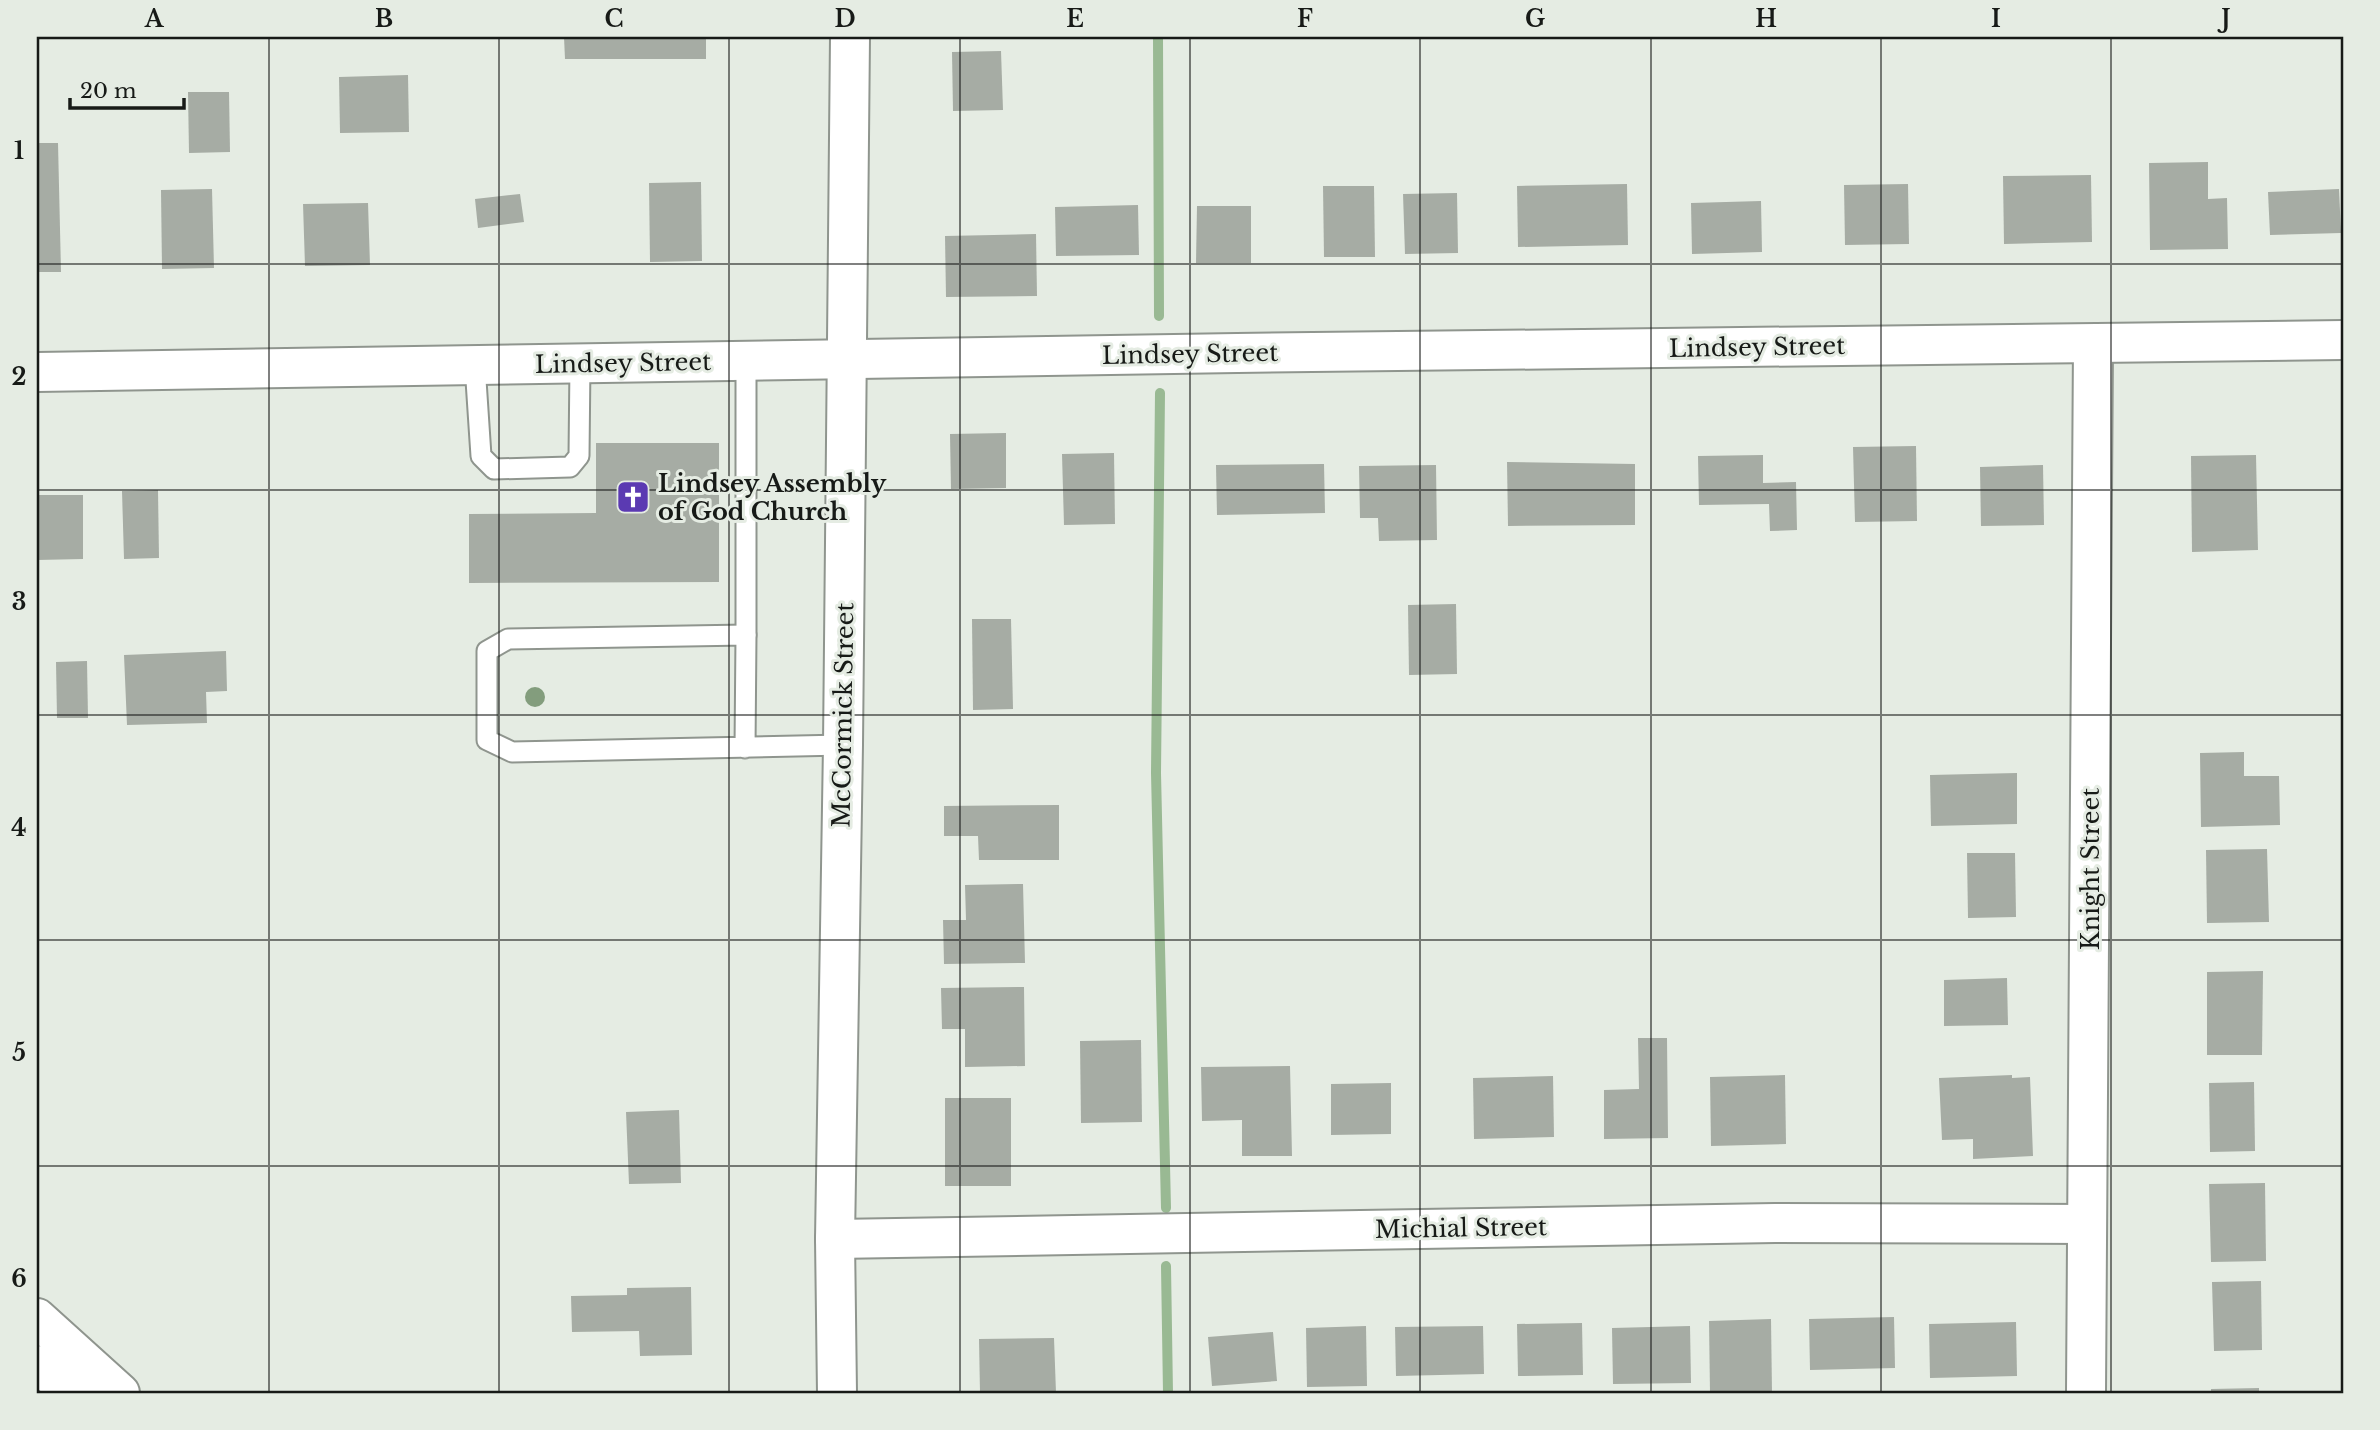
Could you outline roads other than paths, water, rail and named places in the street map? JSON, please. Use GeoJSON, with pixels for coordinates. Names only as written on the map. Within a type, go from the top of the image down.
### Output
{"type":"FeatureCollection","features":[{"type":"Feature","properties":{"kind":"main road","name":"McCormick Street"},"geometry":{"type":"LineString","coordinates":[[836,1393],[835,1239],[844,745],[850,37]]}},
{"type":"Feature","properties":{"kind":"main road","name":"Lindsey Street"},"geometry":{"type":"LineString","coordinates":[[37,372],[1279,352],[2343,340]]}},
{"type":"Feature","properties":{"kind":"main road","name":"Knight Street"},"geometry":{"type":"LineString","coordinates":[[2085,1393],[2093,344]]}},
{"type":"Feature","properties":{"kind":"main road","name":"Michial Street"},"geometry":{"type":"LineString","coordinates":[[835,1239],[1776,1223],[2087,1224]]}},
{"type":"Feature","properties":{"kind":"main road"},"geometry":{"type":"LineString","coordinates":[[37,1318],[120,1393]]}},
{"type":"Feature","properties":{"kind":"main road"},"geometry":{"type":"LineString","coordinates":[[37,1365],[76,1393]]}},
{"type":"Feature","properties":{"kind":"lane"},"geometry":{"type":"LineString","coordinates":[[745,748],[746,361]]}},
{"type":"Feature","properties":{"kind":"lane"},"geometry":{"type":"LineString","coordinates":[[475,365],[481,456],[494,469],[570,467],[579,456],[580,363]]}},
{"type":"Feature","properties":{"kind":"lane"},"geometry":{"type":"LineString","coordinates":[[746,635],[508,639],[487,651],[487,740],[512,752],[844,745]]}},
{"type":"Feature","properties":{"kind":"waterway"},"geometry":{"type":"LineString","coordinates":[[1158,37],[1159,316]]}},
{"type":"Feature","properties":{"kind":"waterway"},"geometry":{"type":"LineString","coordinates":[[1160,393],[1156,773],[1166,1208]]}},
{"type":"Feature","properties":{"kind":"waterway"},"geometry":{"type":"LineString","coordinates":[[1166,1266],[1168,1393]]}},
{"type":"Feature","properties":{"kind":"place","name":"Lindsey Assembly of God Church"},"geometry":{"type":"Point","coordinates":[633,497]}}]}
